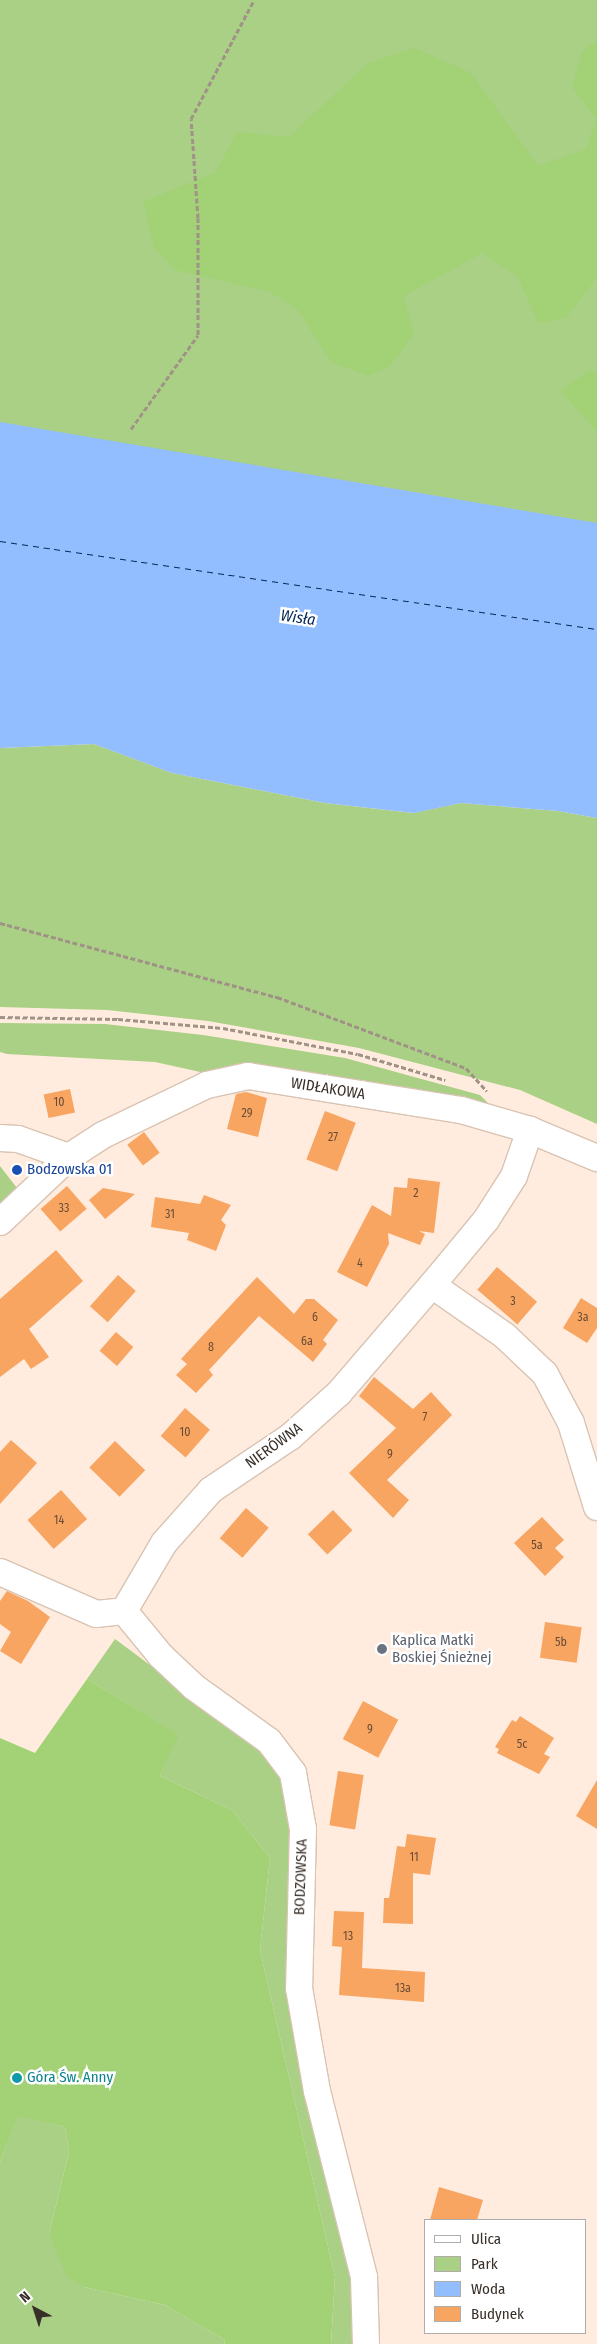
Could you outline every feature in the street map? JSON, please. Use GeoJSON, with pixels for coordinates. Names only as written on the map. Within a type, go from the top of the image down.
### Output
{"type":"FeatureCollection","features":[{"type":"Feature","properties":{"kind":"street","name":"WIDŁAKOWA"},"geometry":{"type":"LineString","coordinates":[[0,1222],[69,1157],[103,1134],[207,1085],[248,1076],[461,1110],[530,1130],[597,1158]]}},
{"type":"Feature","properties":{"kind":"street","name":"NIERÓWNA"},"geometry":{"type":"LineString","coordinates":[[124,1610],[164,1543],[212,1490],[290,1437],[339,1393],[432,1285],[486,1220],[514,1176],[530,1130]]}},
{"type":"Feature","properties":{"kind":"street"},"geometry":{"type":"LineString","coordinates":[[0,1138],[18,1140],[69,1157]]}},
{"type":"Feature","properties":{"kind":"street"},"geometry":{"type":"LineString","coordinates":[[432,1285],[505,1336],[545,1374],[571,1423],[597,1506]]}},
{"type":"Feature","properties":{"kind":"street"},"geometry":{"type":"LineString","coordinates":[[0,1572],[96,1614],[124,1610]]}},
{"type":"Feature","properties":{"kind":"street","name":"BODZOWSKA"},"geometry":{"type":"LineString","coordinates":[[124,1610],[161,1656],[194,1687],[269,1741],[292,1774],[303,1829],[299,1988],[317,2092],[364,2277],[366,2344]]}},
{"type":"Feature","properties":{"kind":"path"},"geometry":{"type":"LineString","coordinates":[[132,429],[198,335],[198,218],[191,119],[254,0]]}},
{"type":"Feature","properties":{"kind":"path"},"geometry":{"type":"LineString","coordinates":[[0,923],[277,997],[466,1068],[489,1093],[480,1090]]}},
{"type":"Feature","properties":{"kind":"path"},"geometry":{"type":"LineString","coordinates":[[0,1018],[118,1019],[223,1028],[358,1054],[452,1082]]}},
{"type":"Feature","properties":{"kind":"green space"},"geometry":{"type":"Polygon","coordinates":[[[0,0],[597,0],[597,526],[0,425],[0,0]]]}},
{"type":"Feature","properties":{"kind":"green space"},"geometry":{"type":"Polygon","coordinates":[[[597,40],[597,277],[566,318],[538,323],[518,277],[482,253],[404,296],[414,334],[389,367],[368,376],[331,362],[298,310],[270,292],[175,270],[154,247],[143,202],[216,172],[237,132],[289,137],[368,63],[414,48],[471,73],[538,166],[586,149],[596,119],[572,87],[582,52],[597,40]]]}},
{"type":"Feature","properties":{"kind":"green space"},"geometry":{"type":"Polygon","coordinates":[[[589,370],[597,374],[597,432],[561,391],[589,370]]]}},
{"type":"Feature","properties":{"kind":"green space"},"geometry":{"type":"Polygon","coordinates":[[[94,744],[172,773],[325,803],[413,813],[461,803],[558,811],[597,818],[597,1124],[520,1090],[359,1048],[208,1021],[107,1010],[0,1007],[0,748],[94,744]]]}},
{"type":"Feature","properties":{"kind":"green space"},"geometry":{"type":"Polygon","coordinates":[[[0,1023],[105,1024],[203,1035],[345,1058],[480,1095],[488,1103],[470,1106],[241,1064],[205,1073],[155,1062],[7,1054],[0,1052],[0,1023]]]}},
{"type":"Feature","properties":{"kind":"green space"},"geometry":{"type":"Polygon","coordinates":[[[0,1166],[17,1188],[0,1208],[0,1166]]]}},
{"type":"Feature","properties":{"kind":"green space"},"geometry":{"type":"Polygon","coordinates":[[[115,1639],[247,1737],[277,1768],[289,1794],[292,1974],[356,2276],[357,2344],[331,2344],[335,2277],[260,1950],[270,1858],[232,1810],[160,1776],[178,1735],[87,1679],[115,1639]]]}},
{"type":"Feature","properties":{"kind":"green space"},"geometry":{"type":"Polygon","coordinates":[[[87,1679],[179,1735],[160,1776],[232,1810],[270,1858],[260,1950],[335,2277],[331,2344],[224,2344],[225,2340],[165,2305],[84,2287],[67,2277],[49,2234],[69,2152],[65,2127],[18,2116],[0,2162],[0,1738],[35,1753],[87,1679]]]}},
{"type":"Feature","properties":{"kind":"green space"},"geometry":{"type":"Polygon","coordinates":[[[18,2115],[65,2127],[69,2152],[49,2234],[84,2287],[165,2305],[225,2340],[224,2344],[0,2344],[0,2162],[18,2115]]]}},
{"type":"Feature","properties":{"kind":"water","name":"Wisła"},"geometry":{"type":"Polygon","coordinates":[[[0,422],[597,523],[597,818],[558,811],[461,803],[414,813],[325,803],[172,773],[94,744],[0,748],[0,422]]]}},
{"type":"Feature","properties":{"kind":"building"},"geometry":{"type":"Polygon","coordinates":[[[70,1089],[75,1112],[49,1118],[44,1095],[70,1089]]]}},
{"type":"Feature","properties":{"kind":"building"},"geometry":{"type":"Polygon","coordinates":[[[246,1092],[267,1098],[258,1137],[227,1129],[236,1094],[246,1092]]]}},
{"type":"Feature","properties":{"kind":"building"},"geometry":{"type":"Polygon","coordinates":[[[325,1111],[356,1123],[337,1171],[306,1160],[325,1111]]]}},
{"type":"Feature","properties":{"kind":"building"},"geometry":{"type":"Polygon","coordinates":[[[144,1132],[160,1153],[143,1165],[127,1145],[144,1132]]]}},
{"type":"Feature","properties":{"kind":"building"},"geometry":{"type":"Polygon","coordinates":[[[408,1178],[440,1182],[434,1233],[419,1231],[425,1234],[420,1245],[388,1233],[389,1244],[367,1287],[337,1272],[372,1205],[391,1216],[394,1187],[407,1188],[408,1178]]]}},
{"type":"Feature","properties":{"kind":"building"},"geometry":{"type":"Polygon","coordinates":[[[67,1186],[87,1209],[60,1232],[41,1209],[67,1186]]]}},
{"type":"Feature","properties":{"kind":"building"},"geometry":{"type":"Polygon","coordinates":[[[103,1188],[135,1194],[105,1219],[89,1200],[103,1188]]]}},
{"type":"Feature","properties":{"kind":"building"},"geometry":{"type":"Polygon","coordinates":[[[204,1195],[231,1205],[221,1220],[226,1225],[216,1251],[187,1240],[189,1233],[151,1227],[155,1197],[200,1204],[204,1195]]]}},
{"type":"Feature","properties":{"kind":"building"},"geometry":{"type":"Polygon","coordinates":[[[56,1250],[83,1281],[29,1329],[49,1357],[31,1369],[24,1359],[0,1377],[0,1299],[56,1250]]]}},
{"type":"Feature","properties":{"kind":"building"},"geometry":{"type":"Polygon","coordinates":[[[497,1267],[537,1302],[517,1324],[477,1290],[497,1267]]]}},
{"type":"Feature","properties":{"kind":"building"},"geometry":{"type":"Polygon","coordinates":[[[118,1275],[136,1291],[108,1322],[90,1306],[118,1275]]]}},
{"type":"Feature","properties":{"kind":"building"},"geometry":{"type":"Polygon","coordinates":[[[257,1277],[294,1314],[306,1299],[314,1299],[338,1320],[323,1340],[327,1344],[313,1362],[259,1316],[209,1370],[213,1375],[196,1393],[176,1375],[187,1364],[181,1359],[257,1277]]]}},
{"type":"Feature","properties":{"kind":"building"},"geometry":{"type":"Polygon","coordinates":[[[581,1298],[597,1308],[597,1328],[587,1343],[563,1328],[581,1298]]]}},
{"type":"Feature","properties":{"kind":"building"},"geometry":{"type":"Polygon","coordinates":[[[116,1332],[133,1347],[117,1366],[100,1351],[116,1332]]]}},
{"type":"Feature","properties":{"kind":"building"},"geometry":{"type":"Polygon","coordinates":[[[374,1377],[413,1409],[431,1392],[452,1415],[387,1480],[409,1500],[393,1518],[349,1473],[396,1428],[359,1396],[374,1377]]]}},
{"type":"Feature","properties":{"kind":"building"},"geometry":{"type":"Polygon","coordinates":[[[185,1408],[210,1430],[186,1458],[161,1436],[185,1408]]]}},
{"type":"Feature","properties":{"kind":"building"},"geometry":{"type":"Polygon","coordinates":[[[11,1440],[37,1463],[0,1504],[0,1452],[11,1440]]]}},
{"type":"Feature","properties":{"kind":"building"},"geometry":{"type":"Polygon","coordinates":[[[115,1441],[145,1470],[120,1497],[89,1468],[115,1441]]]}},
{"type":"Feature","properties":{"kind":"building"},"geometry":{"type":"Polygon","coordinates":[[[61,1490],[87,1519],[54,1549],[28,1520],[61,1490]]]}},
{"type":"Feature","properties":{"kind":"building"},"geometry":{"type":"Polygon","coordinates":[[[246,1508],[269,1528],[242,1558],[220,1538],[246,1508]]]}},
{"type":"Feature","properties":{"kind":"building"},"geometry":{"type":"Polygon","coordinates":[[[333,1510],[352,1530],[327,1554],[308,1534],[333,1510]]]}},
{"type":"Feature","properties":{"kind":"building"},"geometry":{"type":"Polygon","coordinates":[[[542,1517],[564,1540],[555,1548],[564,1557],[545,1576],[514,1543],[542,1517]]]}},
{"type":"Feature","properties":{"kind":"building"},"geometry":{"type":"Polygon","coordinates":[[[7,1591],[28,1601],[50,1617],[21,1664],[0,1651],[11,1632],[0,1624],[0,1601],[7,1591]]]}},
{"type":"Feature","properties":{"kind":"building"},"geometry":{"type":"Polygon","coordinates":[[[545,1622],[582,1627],[577,1663],[540,1658],[545,1622]]]}},
{"type":"Feature","properties":{"kind":"building"},"geometry":{"type":"Polygon","coordinates":[[[363,1701],[398,1720],[378,1758],[343,1739],[363,1701]]]}},
{"type":"Feature","properties":{"kind":"building"},"geometry":{"type":"Polygon","coordinates":[[[520,1716],[554,1738],[544,1754],[550,1757],[539,1774],[497,1753],[499,1749],[495,1747],[512,1720],[516,1722],[520,1716]]]}},
{"type":"Feature","properties":{"kind":"building"},"geometry":{"type":"Polygon","coordinates":[[[338,1771],[364,1775],[355,1829],[329,1825],[338,1771]]]}},
{"type":"Feature","properties":{"kind":"building"},"geometry":{"type":"Polygon","coordinates":[[[597,1780],[597,1829],[576,1816],[597,1780]]]}},
{"type":"Feature","properties":{"kind":"building"},"geometry":{"type":"Polygon","coordinates":[[[407,1834],[436,1838],[430,1875],[413,1873],[413,1924],[383,1923],[384,1898],[389,1898],[397,1846],[405,1847],[407,1834]]]}},
{"type":"Feature","properties":{"kind":"building"},"geometry":{"type":"Polygon","coordinates":[[[334,1911],[364,1912],[362,1968],[425,1972],[424,2002],[339,1995],[342,1947],[332,1946],[334,1911]]]}},
{"type":"Feature","properties":{"kind":"building"},"geometry":{"type":"Polygon","coordinates":[[[439,2187],[483,2200],[477,2219],[430,2219],[439,2187]]]}},
{"type":"Feature","properties":{"kind":"ferry route"},"geometry":{"type":"LineString","coordinates":[[0,541],[597,629]]}},
{"type":"Feature","properties":{"kind":"place","name":"Bodzowska 01"},"geometry":{"type":"Point","coordinates":[17,1170]}},
{"type":"Feature","properties":{"kind":"place","name":"Kaplica Matki Boskiej Śnieżnej"},"geometry":{"type":"Point","coordinates":[382,1649]}},
{"type":"Feature","properties":{"kind":"place","name":"Góra Św. Anny"},"geometry":{"type":"Point","coordinates":[17,2078]}}]}
